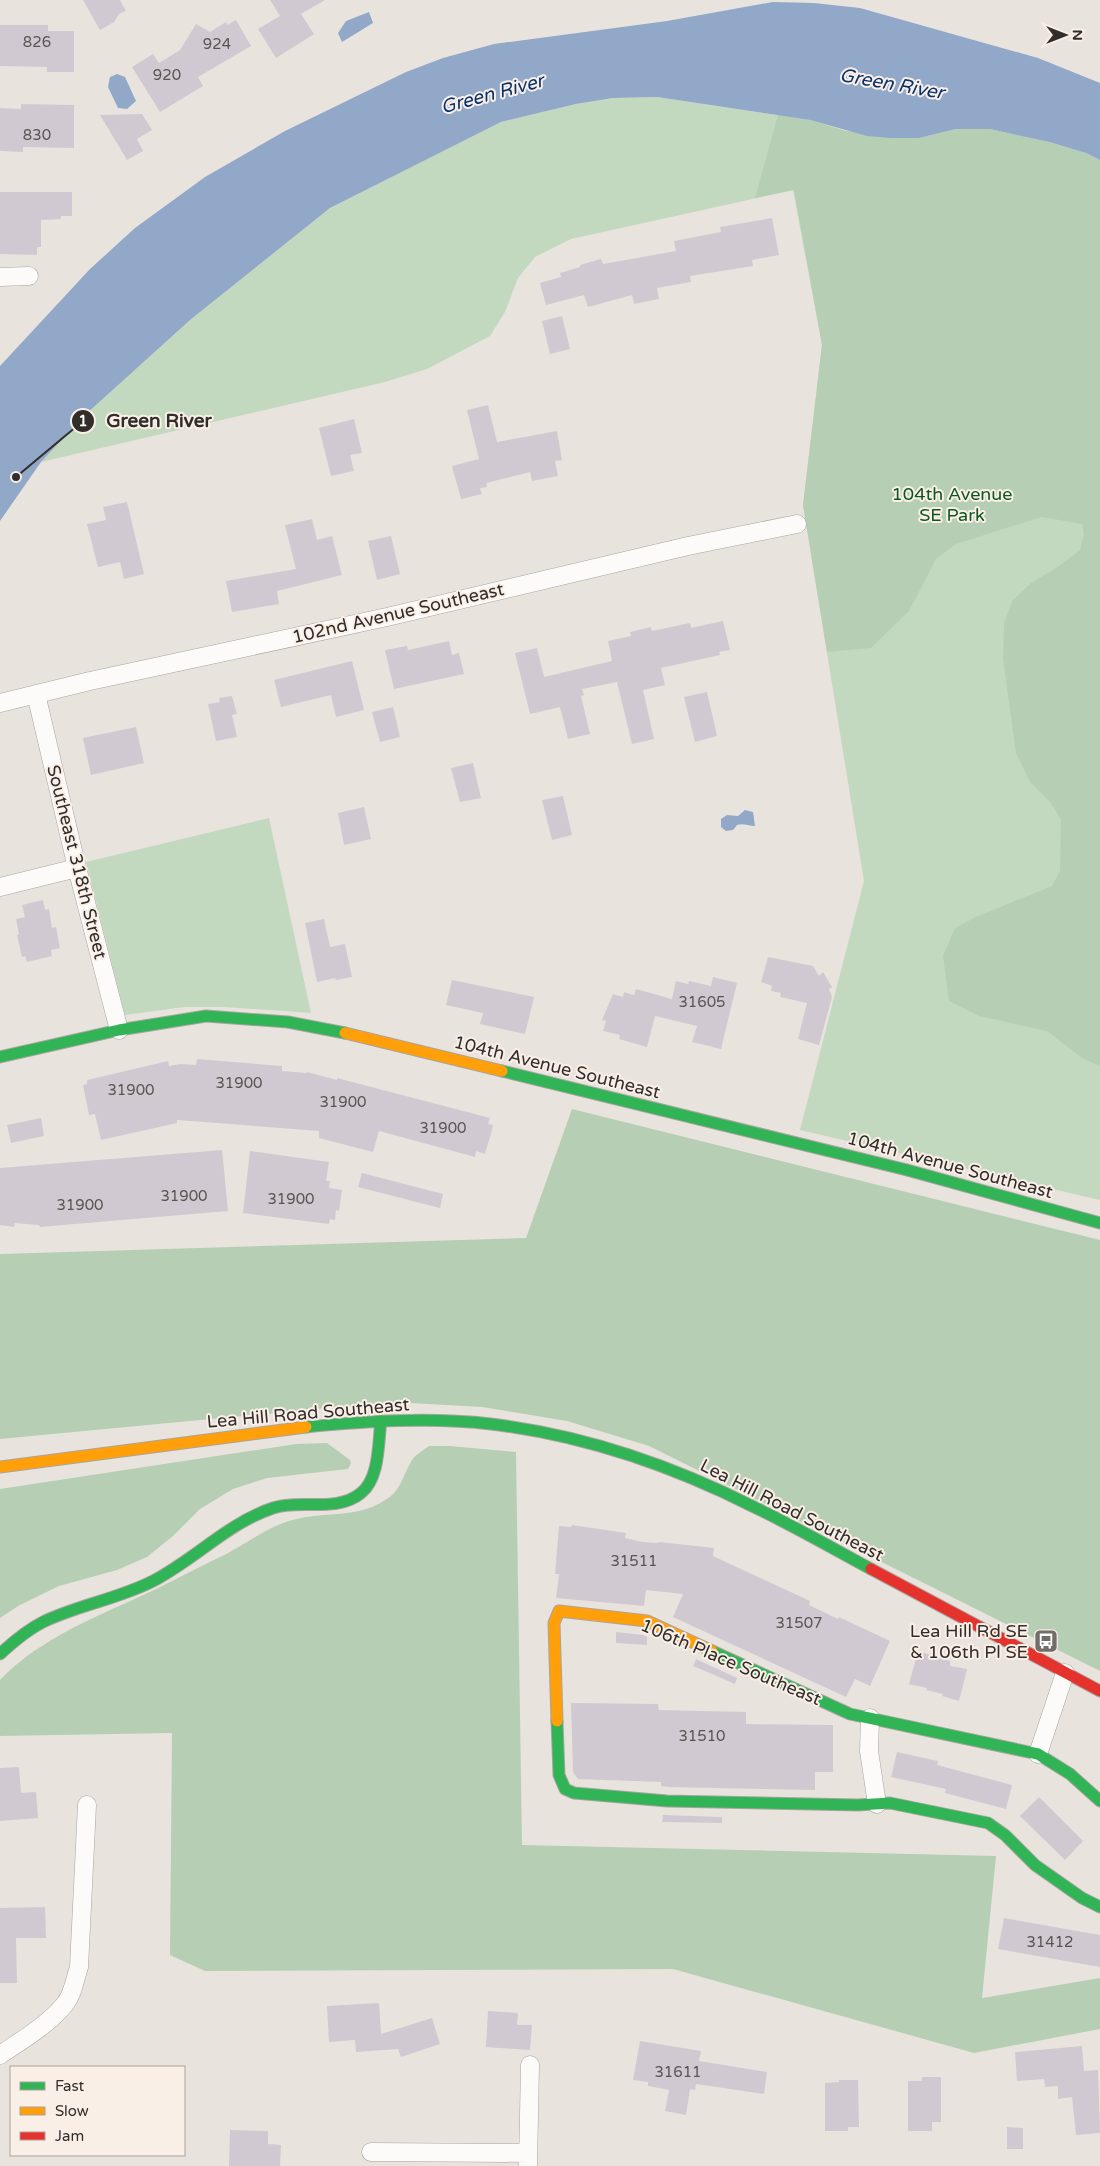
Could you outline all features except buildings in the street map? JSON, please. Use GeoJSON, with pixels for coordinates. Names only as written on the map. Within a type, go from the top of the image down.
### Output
{"type":"FeatureCollection","features":[{"type":"Feature","properties":{"kind":"street"},"geometry":{"type":"LineString","coordinates":[[0,276],[29,276]]}},
{"type":"Feature","properties":{"kind":"street","name":"102nd Avenue Southeast"},"geometry":{"type":"LineString","coordinates":[[0,703],[99,678],[387,617],[688,546],[797,524]]}},
{"type":"Feature","properties":{"kind":"street","name":"Southeast 318th Street"},"geometry":{"type":"LineString","coordinates":[[36,694],[77,868],[119,1030]]}},
{"type":"Feature","properties":{"kind":"street"},"geometry":{"type":"LineString","coordinates":[[0,887],[77,868]]}},
{"type":"Feature","properties":{"kind":"street","name":"104th Avenue Southeast"},"geometry":{"type":"LineString","coordinates":[[0,1057],[119,1030],[206,1016],[288,1022],[360,1037],[906,1170],[1100,1224]]}},
{"type":"Feature","properties":{"kind":"street"},"geometry":{"type":"LineString","coordinates":[[0,1654],[20,1636],[41,1622],[151,1582],[179,1566],[224,1535],[269,1510],[290,1504],[344,1501],[359,1494],[371,1480],[381,1421]]}},
{"type":"Feature","properties":{"kind":"street","name":"Lea Hill Road Southeast"},"geometry":{"type":"LineString","coordinates":[[0,1467],[258,1432],[381,1421],[491,1424],[531,1430],[642,1460],[754,1506],[1100,1691]]}},
{"type":"Feature","properties":{"kind":"street","name":"106th Place Southeast"},"geometry":{"type":"LineString","coordinates":[[877,1804],[667,1801],[574,1794],[565,1789],[558,1775],[554,1623],[558,1611],[647,1621],[850,1714],[1038,1754],[1070,1774],[1100,1801]]}},
{"type":"Feature","properties":{"kind":"street"},"geometry":{"type":"LineString","coordinates":[[1038,1754],[1065,1673]]}},
{"type":"Feature","properties":{"kind":"street"},"geometry":{"type":"LineString","coordinates":[[870,1718],[870,1751],[877,1804],[890,1803],[988,1823],[1000,1828],[1040,1870],[1052,1875],[1090,1904],[1100,1907]]}},
{"type":"Feature","properties":{"kind":"street"},"geometry":{"type":"LineString","coordinates":[[0,2055],[40,2027],[66,2003],[73,1988],[79,1967],[86,1805]]}},
{"type":"Feature","properties":{"kind":"street"},"geometry":{"type":"LineString","coordinates":[[371,2152],[528,2160],[530,2065]]}},
{"type":"Feature","properties":{"kind":"green space","name":"104th Avenue SE Park"},"geometry":{"type":"Polygon","coordinates":[[[657,97],[810,120],[846,131],[919,138],[956,129],[1019,134],[1100,160],[1100,1200],[800,1130],[864,881],[803,505],[822,345],[793,190],[571,239],[535,257],[518,278],[505,312],[490,336],[427,369],[385,382],[41,462],[86,414],[136,367],[190,320],[330,208],[501,122],[576,104],[613,98],[657,97]]]}},
{"type":"Feature","properties":{"kind":"green space"},"geometry":{"type":"Polygon","coordinates":[[[778,115],[810,120],[846,131],[919,138],[956,129],[990,129],[1049,142],[1086,153],[1100,160],[1100,1066],[1082,1058],[1047,1031],[979,1016],[949,1001],[943,956],[955,928],[976,917],[1052,886],[1060,871],[1061,820],[1051,803],[1030,782],[1016,753],[1003,659],[1004,623],[1013,600],[1031,583],[1059,566],[1080,550],[1084,534],[1082,524],[1042,517],[956,544],[936,559],[909,611],[871,648],[827,652],[803,505],[822,345],[794,190],[755,198],[778,115]]]}},
{"type":"Feature","properties":{"kind":"green space"},"geometry":{"type":"Polygon","coordinates":[[[269,818],[311,1013],[224,1007],[184,1007],[125,1015],[86,862],[269,818]]]}},
{"type":"Feature","properties":{"kind":"green space"},"geometry":{"type":"Polygon","coordinates":[[[572,1109],[1100,1240],[1100,1671],[649,1446],[567,1421],[482,1407],[392,1402],[0,1439],[0,1254],[526,1238],[572,1109]]]}},
{"type":"Feature","properties":{"kind":"green space"},"geometry":{"type":"Polygon","coordinates":[[[327,1443],[350,1460],[351,1463],[348,1469],[267,1478],[233,1489],[200,1509],[173,1536],[147,1557],[117,1570],[59,1586],[20,1605],[0,1618],[0,1489],[296,1444],[327,1443]]]}},
{"type":"Feature","properties":{"kind":"green space"},"geometry":{"type":"Polygon","coordinates":[[[429,1446],[516,1452],[522,1845],[996,1856],[982,1998],[1100,1978],[1100,2029],[974,2053],[673,1969],[205,1971],[170,1955],[172,1733],[0,1736],[0,1680],[26,1657],[56,1637],[227,1554],[279,1524],[302,1518],[354,1512],[379,1504],[394,1493],[412,1460],[429,1446]]]}},
{"type":"Feature","properties":{"kind":"water"},"geometry":{"type":"Polygon","coordinates":[[[773,2],[814,3],[860,8],[1038,58],[1100,83],[1100,160],[1086,153],[1049,142],[990,129],[956,129],[919,138],[867,136],[810,120],[657,97],[613,98],[576,104],[501,122],[330,208],[190,320],[86,414],[41,462],[0,521],[0,366],[90,269],[135,228],[205,177],[285,131],[406,72],[443,58],[494,44],[667,21],[773,2]]]}},
{"type":"Feature","properties":{"kind":"water"},"geometry":{"type":"Polygon","coordinates":[[[369,12],[373,23],[342,42],[338,33],[346,21],[369,12]]]}},
{"type":"Feature","properties":{"kind":"water"},"geometry":{"type":"Polygon","coordinates":[[[117,74],[125,77],[136,101],[127,109],[118,108],[108,87],[110,77],[117,74]]]}},
{"type":"Feature","properties":{"kind":"water"},"geometry":{"type":"Polygon","coordinates":[[[745,810],[753,812],[755,826],[739,824],[733,830],[726,831],[721,827],[721,819],[727,815],[738,816],[745,810]]]}},
{"type":"Feature","properties":{"kind":"traffic: fast"},"geometry":{"type":"LineString","coordinates":[[0,1057],[119,1030],[206,1016],[288,1022],[345,1033]]}},
{"type":"Feature","properties":{"kind":"traffic: fast"},"geometry":{"type":"LineString","coordinates":[[502,1071],[907,1170],[1100,1223]]}},
{"type":"Feature","properties":{"kind":"traffic: fast"},"geometry":{"type":"LineString","coordinates":[[0,1654],[20,1636],[43,1622],[126,1593],[153,1581],[183,1563],[226,1532],[257,1515],[273,1508],[284,1506],[341,1503],[361,1493],[372,1478],[375,1469],[381,1421]]}},
{"type":"Feature","properties":{"kind":"traffic: fast"},"geometry":{"type":"LineString","coordinates":[[306,1427],[399,1421],[468,1422],[525,1429],[593,1444],[692,1478],[784,1522],[871,1569]]}},
{"type":"Feature","properties":{"kind":"traffic: fast"},"geometry":{"type":"LineString","coordinates":[[712,1651],[850,1714],[1038,1754],[1070,1774],[1100,1801]]}},
{"type":"Feature","properties":{"kind":"traffic: fast"},"geometry":{"type":"LineString","coordinates":[[557,1721],[559,1775],[565,1789],[574,1793],[667,1801],[858,1805],[890,1803],[988,1823],[1005,1835],[1035,1865],[1082,1898],[1100,1907]]}},
{"type":"Feature","properties":{"kind":"traffic: slow"},"geometry":{"type":"LineString","coordinates":[[345,1033],[502,1071]]}},
{"type":"Feature","properties":{"kind":"traffic: slow"},"geometry":{"type":"LineString","coordinates":[[0,1467],[306,1427]]}},
{"type":"Feature","properties":{"kind":"traffic: slow"},"geometry":{"type":"LineString","coordinates":[[557,1721],[554,1623],[559,1611],[647,1621],[712,1651]]}},
{"type":"Feature","properties":{"kind":"traffic: jam"},"geometry":{"type":"LineString","coordinates":[[871,1569],[1100,1691]]}},
{"type":"Feature","properties":{"kind":"place","name":"Green River"},"geometry":{"type":"Point","coordinates":[16,477]}},
{"type":"Feature","properties":{"kind":"place","name":"Lea Hill Rd SE & 106th Pl SE"},"geometry":{"type":"Point","coordinates":[1046,1641]}}]}
